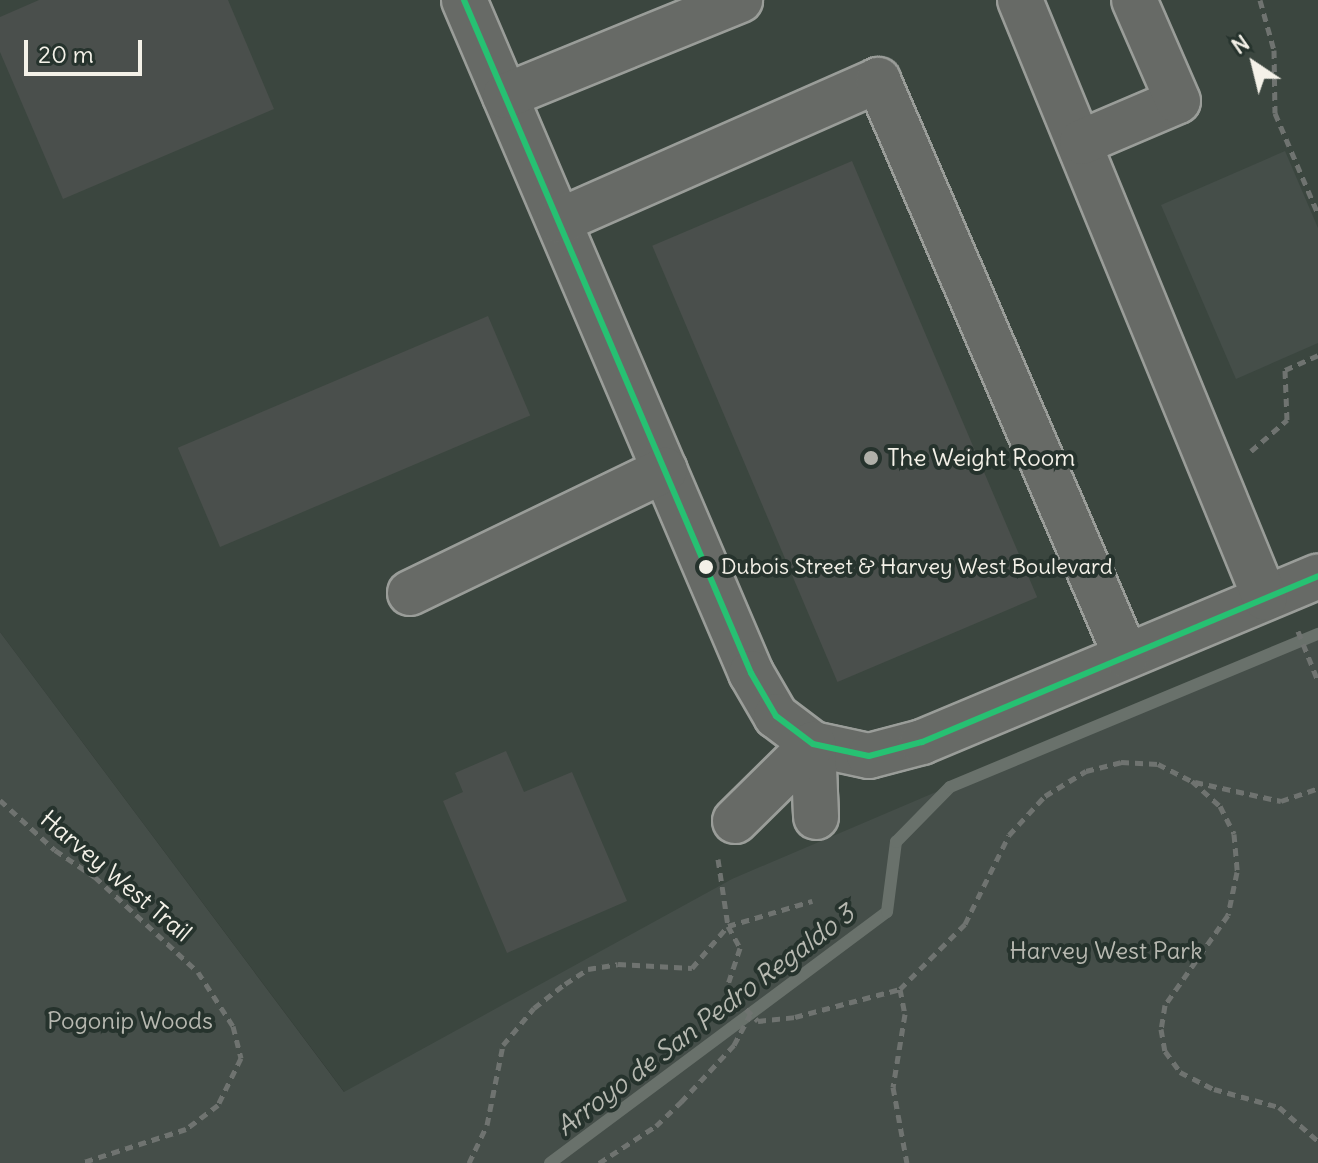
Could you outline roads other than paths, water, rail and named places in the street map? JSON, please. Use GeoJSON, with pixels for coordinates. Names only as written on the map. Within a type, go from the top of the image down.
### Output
{"type":"FeatureCollection","features":[{"type":"Feature","properties":{"kind":"street"},"geometry":{"type":"LineString","coordinates":[[464,0],[751,673],[776,716],[813,744],[869,756],[908,745],[1318,576]]}},
{"type":"Feature","properties":{"kind":"street"},"geometry":{"type":"LineString","coordinates":[[505,96],[740,0]]}},
{"type":"Feature","properties":{"kind":"street"},"geometry":{"type":"LineString","coordinates":[[1020,0],[1082,142],[1265,598]]}},
{"type":"Feature","properties":{"kind":"street"},"geometry":{"type":"LineString","coordinates":[[1082,142],[1178,101],[1134,0]]}},
{"type":"Feature","properties":{"kind":"street"},"geometry":{"type":"LineString","coordinates":[[559,221],[878,80],[1126,656]]}},
{"type":"Feature","properties":{"kind":"street"},"geometry":{"type":"LineString","coordinates":[[410,593],[665,470]]}},
{"type":"Feature","properties":{"kind":"street"},"geometry":{"type":"LineString","coordinates":[[813,744],[816,817]]}},
{"type":"Feature","properties":{"kind":"street"},"geometry":{"type":"LineString","coordinates":[[727,839],[813,744]]}},
{"type":"Feature","properties":{"kind":"waterway","name":"Arroyo de San Pedro Regaldo 3"},"geometry":{"type":"LineString","coordinates":[[550,1163],[887,912],[896,842],[950,787],[1318,634]]}},
{"type":"Feature","properties":{"kind":"place","name":"The Weight Room"},"geometry":{"type":"Point","coordinates":[871,458]}},
{"type":"Feature","properties":{"kind":"place","name":"Dubois Street & Harvey West Boulevard"},"geometry":{"type":"Point","coordinates":[706,567]}},
{"type":"Feature","properties":{"kind":"park label","name":"Harvey West Park"},"geometry":{"type":"Point","coordinates":[1106,951]}},
{"type":"Feature","properties":{"kind":"park label","name":"Pogonip Woods"},"geometry":{"type":"Point","coordinates":[130,1021]}}]}
